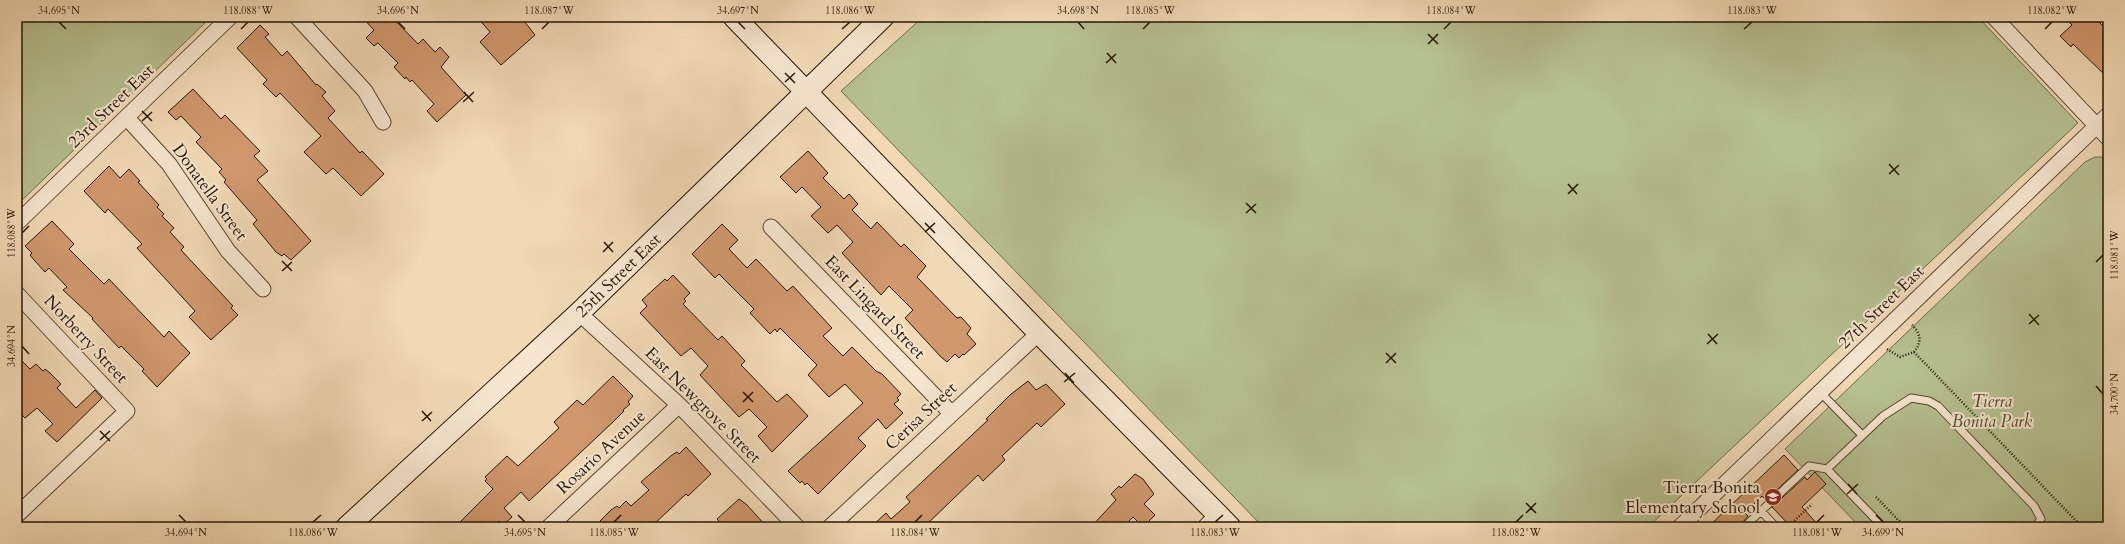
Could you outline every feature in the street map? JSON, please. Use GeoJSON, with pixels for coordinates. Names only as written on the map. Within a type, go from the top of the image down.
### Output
{"type":"FeatureCollection","features":[{"type":"Feature","properties":{"kind":"street","name":"23rd Street East"},"geometry":{"type":"LineString","coordinates":[[17,223],[230,17]]}},
{"type":"Feature","properties":{"kind":"street"},"geometry":{"type":"LineString","coordinates":[[296,17],[366,92],[383,122]]}},
{"type":"Feature","properties":{"kind":"street"},"geometry":{"type":"LineString","coordinates":[[734,17],[1039,333],[1218,523]]}},
{"type":"Feature","properties":{"kind":"street","name":"25th Street East"},"geometry":{"type":"LineString","coordinates":[[347,527],[579,313],[883,17]]}},
{"type":"Feature","properties":{"kind":"street"},"geometry":{"type":"LineString","coordinates":[[1994,17],[2108,138]]}},
{"type":"Feature","properties":{"kind":"street","name":"27th Street East"},"geometry":{"type":"LineString","coordinates":[[1680,527],[2108,115]]}},
{"type":"Feature","properties":{"kind":"street","name":"Donatella Street"},"geometry":{"type":"LineString","coordinates":[[126,118],[169,164],[228,251],[263,289]]}},
{"type":"Feature","properties":{"kind":"street","name":"East Lingard Street"},"geometry":{"type":"LineString","coordinates":[[771,227],[951,413]]}},
{"type":"Feature","properties":{"kind":"street","name":"Norberry Street"},"geometry":{"type":"LineString","coordinates":[[17,294],[128,411],[17,515]]}},
{"type":"Feature","properties":{"kind":"street","name":"East Newgrove Street"},"geometry":{"type":"LineString","coordinates":[[579,313],[679,405],[797,527]]}},
{"type":"Feature","properties":{"kind":"street","name":"Cerisa Street"},"geometry":{"type":"LineString","coordinates":[[830,527],[951,413],[1039,333]]}},
{"type":"Feature","properties":{"kind":"street","name":"Rosario Avenue"},"geometry":{"type":"LineString","coordinates":[[549,527],[679,405]]}},
{"type":"Feature","properties":{"kind":"lane"},"geometry":{"type":"LineString","coordinates":[[1820,392],[1862,435]]}},
{"type":"Feature","properties":{"kind":"lane"},"geometry":{"type":"LineString","coordinates":[[1827,469],[1895,406],[1911,398],[1930,401],[1954,422],[2034,506],[2041,519],[2035,527]]}},
{"type":"Feature","properties":{"kind":"lane"},"geometry":{"type":"LineString","coordinates":[[1744,527],[1809,466],[1827,469],[1883,527]]}},
{"type":"Feature","properties":{"kind":"lane"},"geometry":{"type":"LineString","coordinates":[[1761,511],[1776,527]]}},
{"type":"Feature","properties":{"kind":"path"},"geometry":{"type":"LineString","coordinates":[[1887,348],[1900,357],[1914,352],[1920,342],[1920,337],[1912,325]]}},
{"type":"Feature","properties":{"kind":"path"},"geometry":{"type":"LineString","coordinates":[[1914,352],[2082,527]]}},
{"type":"Feature","properties":{"kind":"path"},"geometry":{"type":"LineString","coordinates":[[1876,497],[1904,527]]}},
{"type":"Feature","properties":{"kind":"path"},"geometry":{"type":"LineString","coordinates":[[1788,527],[1812,504]]}},
{"type":"Feature","properties":{"kind":"green space"},"geometry":{"type":"Polygon","coordinates":[[[17,17],[211,17],[17,205],[17,17]]]}},
{"type":"Feature","properties":{"kind":"green space"},"geometry":{"type":"Polygon","coordinates":[[[923,17],[1978,17],[2078,123],[1648,527],[1263,527],[841,91],[923,17]]]}},
{"type":"Feature","properties":{"kind":"green space","name":"Tierra Bonita Park"},"geometry":{"type":"Polygon","coordinates":[[[2095,157],[2108,157],[2108,527],[1860,527],[1785,449],[2085,162],[2095,157]]]}},
{"type":"Feature","properties":{"kind":"building"},"geometry":{"type":"Polygon","coordinates":[[[362,17],[392,17],[418,44],[423,39],[435,52],[440,47],[449,57],[441,67],[466,95],[437,122],[427,111],[434,104],[412,80],[410,82],[406,77],[405,79],[394,67],[398,63],[378,43],[374,46],[366,38],[374,30],[362,17]]]}},
{"type":"Feature","properties":{"kind":"building"},"geometry":{"type":"Polygon","coordinates":[[[477,17],[521,17],[535,35],[501,65],[480,42],[490,32],[477,17]]]}},
{"type":"Feature","properties":{"kind":"building"},"geometry":{"type":"Polygon","coordinates":[[[2064,17],[2094,17],[2108,31],[2108,78],[2073,44],[2071,47],[2060,36],[2072,25],[2064,17]]]}},
{"type":"Feature","properties":{"kind":"building"},"geometry":{"type":"Polygon","coordinates":[[[260,25],[269,34],[265,37],[282,56],[287,51],[316,85],[317,84],[326,92],[322,96],[335,111],[328,118],[360,153],[362,151],[384,174],[361,196],[333,168],[326,174],[304,152],[321,136],[280,93],[276,97],[263,84],[267,80],[237,48],[260,25]]]}},
{"type":"Feature","properties":{"kind":"building"},"geometry":{"type":"Polygon","coordinates":[[[193,89],[221,119],[225,115],[260,151],[254,156],[268,171],[257,180],[311,241],[291,260],[284,254],[282,256],[276,252],[253,224],[257,220],[224,182],[226,180],[219,172],[222,169],[196,142],[201,137],[181,116],[176,120],[168,112],[193,89]]]}},
{"type":"Feature","properties":{"kind":"building"},"geometry":{"type":"Polygon","coordinates":[[[808,151],[828,173],[823,178],[844,199],[849,194],[858,204],[852,210],[871,229],[877,222],[901,247],[904,244],[926,266],[917,277],[957,318],[961,317],[971,328],[967,334],[976,344],[964,355],[963,354],[959,358],[955,354],[947,362],[941,357],[905,318],[913,310],[889,286],[881,295],[842,253],[853,242],[837,225],[828,233],[811,216],[821,207],[802,187],[796,193],[780,177],[808,151]]]}},
{"type":"Feature","properties":{"kind":"building"},"geometry":{"type":"Polygon","coordinates":[[[109,166],[120,178],[129,169],[140,181],[138,182],[159,205],[157,207],[164,214],[162,216],[174,228],[170,232],[184,247],[181,250],[233,306],[231,308],[238,315],[211,340],[189,317],[195,311],[137,248],[142,244],[108,209],[105,213],[84,191],[109,166]]]}},
{"type":"Feature","properties":{"kind":"building"},"geometry":{"type":"Polygon","coordinates":[[[52,221],[74,244],[69,249],[104,284],[109,279],[164,337],[169,331],[190,353],[157,387],[142,371],[144,369],[121,346],[119,348],[92,319],[93,318],[63,290],[67,287],[49,268],[45,272],[30,255],[32,253],[25,246],[52,221]]]}},
{"type":"Feature","properties":{"kind":"building"},"geometry":{"type":"Polygon","coordinates":[[[722,224],[738,240],[729,249],[747,268],[756,259],[787,291],[793,286],[832,328],[823,336],[843,356],[852,347],[876,371],[882,374],[901,394],[897,398],[899,400],[894,404],[903,413],[886,429],[878,419],[858,438],[866,446],[818,494],[807,483],[805,485],[802,481],[800,483],[788,471],[863,403],[845,384],[829,397],[808,375],[817,365],[780,328],[777,332],[775,329],[770,334],[750,313],[754,309],[719,274],[715,278],[692,254],[722,224]]]}},
{"type":"Feature","properties":{"kind":"building"},"geometry":{"type":"Polygon","coordinates":[[[673,275],[690,293],[684,299],[686,301],[683,304],[718,340],[722,336],[745,361],[741,365],[777,402],[787,394],[808,416],[772,452],[758,436],[767,427],[749,409],[739,417],[700,375],[708,366],[691,348],[681,356],[640,313],[647,306],[642,300],[665,279],[667,281],[673,275]]]}},
{"type":"Feature","properties":{"kind":"building"},"geometry":{"type":"Polygon","coordinates":[[[17,356],[30,369],[36,364],[43,371],[45,369],[50,373],[61,384],[57,388],[76,408],[95,390],[102,398],[57,442],[45,431],[53,424],[37,408],[25,418],[17,410],[17,356]]]}},
{"type":"Feature","properties":{"kind":"building"},"geometry":{"type":"Polygon","coordinates":[[[613,376],[633,396],[628,402],[630,404],[613,422],[529,501],[521,492],[504,508],[512,517],[503,525],[499,521],[492,527],[455,527],[493,489],[485,481],[487,479],[485,477],[507,456],[518,466],[559,428],[554,422],[577,400],[583,405],[613,376]]]}},
{"type":"Feature","properties":{"kind":"building"},"geometry":{"type":"Polygon","coordinates":[[[1028,381],[1036,390],[1046,384],[1065,404],[1041,427],[1037,423],[1002,456],[1005,460],[983,481],[978,475],[924,527],[871,527],[886,513],[891,519],[910,502],[906,497],[988,420],[986,419],[1010,395],[1028,381]]]}},
{"type":"Feature","properties":{"kind":"building"},"geometry":{"type":"Polygon","coordinates":[[[686,447],[711,474],[688,496],[686,494],[651,527],[606,527],[600,521],[611,510],[617,506],[619,508],[626,501],[631,506],[649,490],[641,482],[672,455],[677,452],[679,454],[686,447]]]}},
{"type":"Feature","properties":{"kind":"building"},"geometry":{"type":"Polygon","coordinates":[[[1784,455],[1798,470],[1766,500],[1762,496],[1745,513],[1748,516],[1739,527],[1708,527],[1784,455]]]}},
{"type":"Feature","properties":{"kind":"building"},"geometry":{"type":"Polygon","coordinates":[[[1815,472],[1826,484],[1802,507],[1820,527],[1791,527],[1772,507],[1805,477],[1807,480],[1815,472]]]}},
{"type":"Feature","properties":{"kind":"building"},"geometry":{"type":"Polygon","coordinates":[[[1135,474],[1143,479],[1154,494],[1144,504],[1155,515],[1143,527],[1133,517],[1123,527],[1091,527],[1116,500],[1111,494],[1119,486],[1121,488],[1135,474]]]}},
{"type":"Feature","properties":{"kind":"building"},"geometry":{"type":"Polygon","coordinates":[[[739,499],[746,504],[767,527],[724,527],[717,519],[739,499]]]}},
{"type":"Feature","properties":{"kind":"place","name":"Tierra Bonita Elementary School"},"geometry":{"type":"Point","coordinates":[1773,497]}}]}
